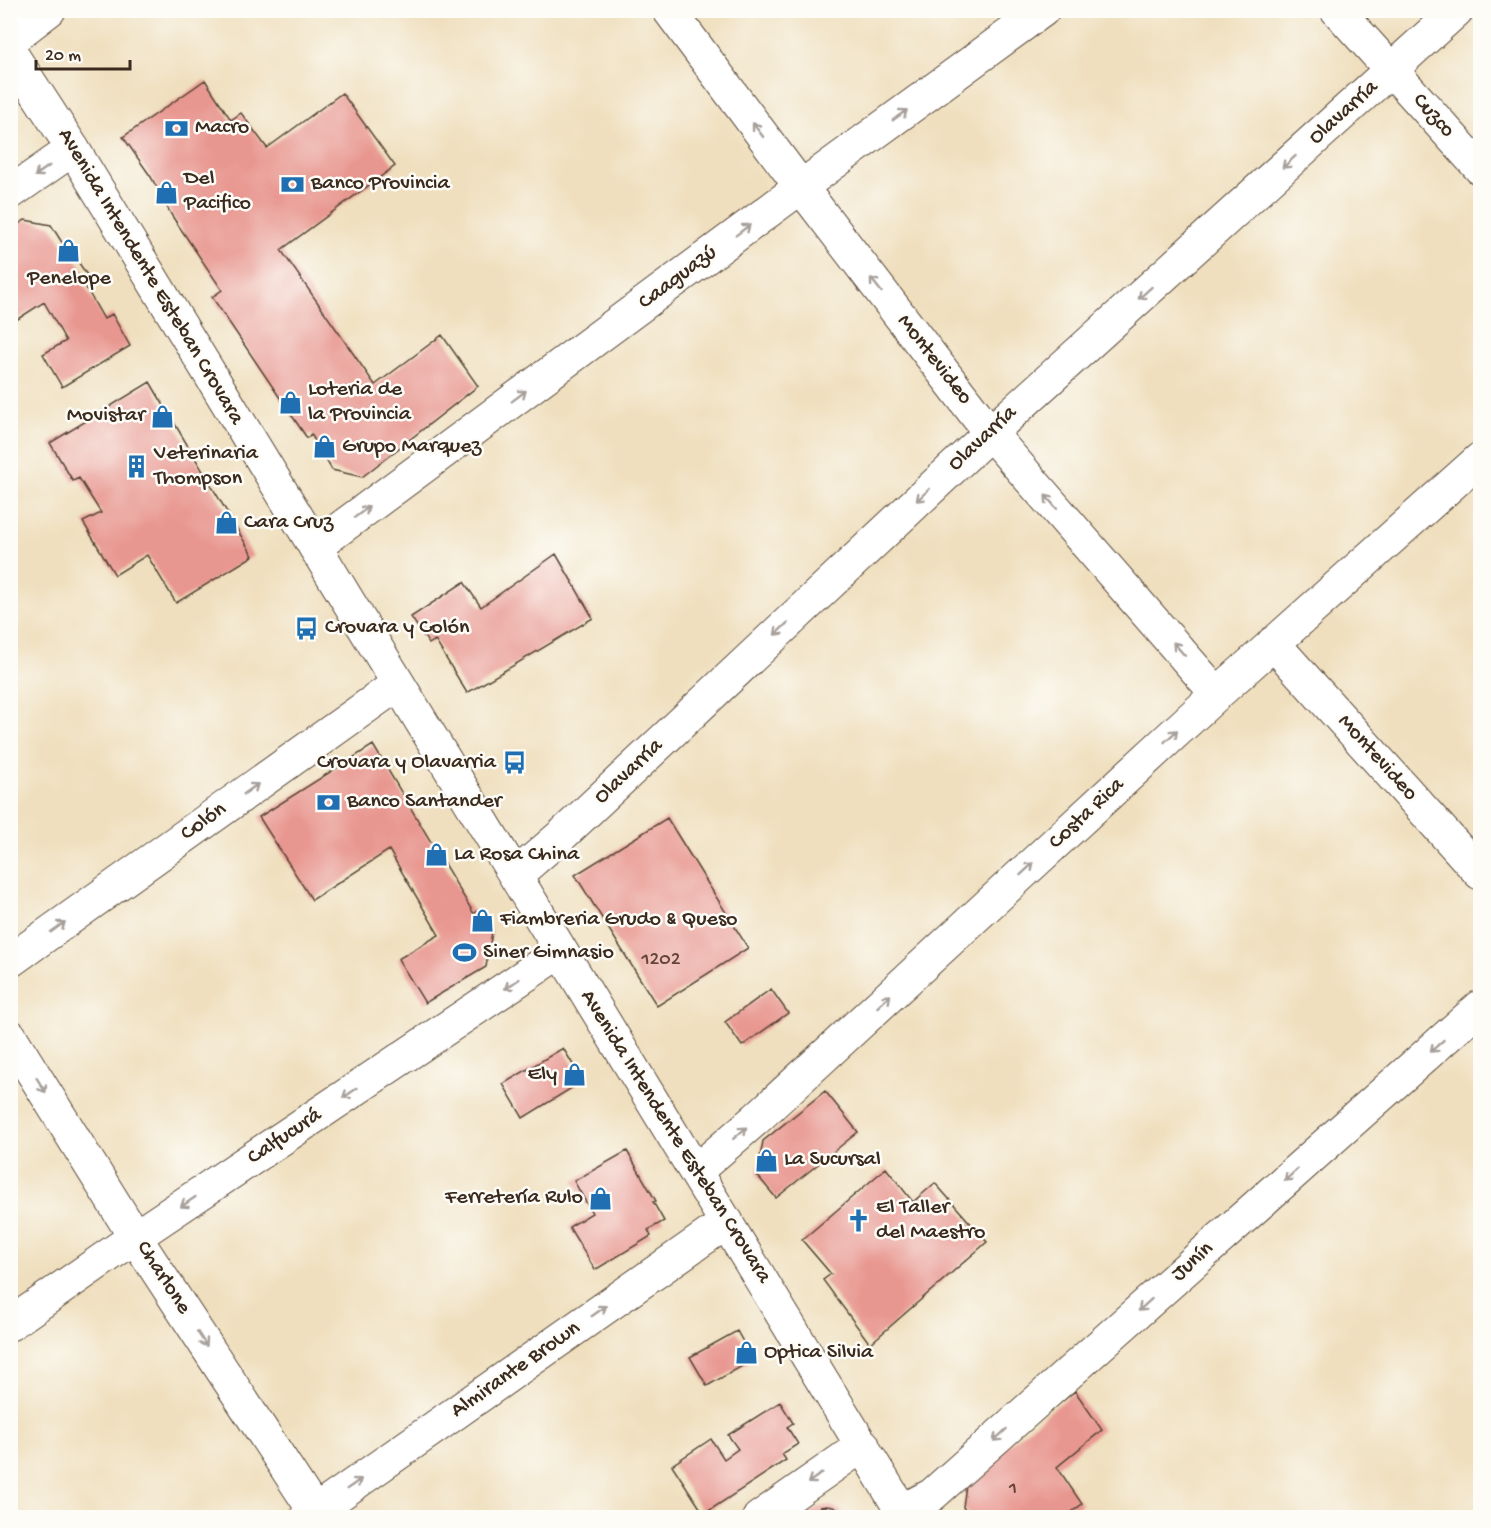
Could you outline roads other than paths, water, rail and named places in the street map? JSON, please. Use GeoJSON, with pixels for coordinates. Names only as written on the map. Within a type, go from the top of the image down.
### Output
{"type":"FeatureCollection","features":[{"type":"Feature","properties":{"kind":"street"},"geometry":{"type":"LineString","coordinates":[[10,40],[49,10]]}},
{"type":"Feature","properties":{"kind":"street","name":"Montevideo"},"geometry":{"type":"LineString","coordinates":[[669,10],[801,187],[990,433],[1217,693]]}},
{"type":"Feature","properties":{"kind":"street","name":"Caaguazú"},"geometry":{"type":"LineString","coordinates":[[315,547],[1043,10]]}},
{"type":"Feature","properties":{"kind":"street","name":"Cuzco"},"geometry":{"type":"LineString","coordinates":[[1337,10],[1480,168]]}},
{"type":"Feature","properties":{"kind":"street","name":"Olavarría"},"geometry":{"type":"LineString","coordinates":[[516,875],[570,828],[990,433],[1457,10]]}},
{"type":"Feature","properties":{"kind":"street","name":"Avenida Intendente Esteban Crovara"},"geometry":{"type":"LineString","coordinates":[[10,52],[73,149],[904,1514]]}},
{"type":"Feature","properties":{"kind":"street"},"geometry":{"type":"LineString","coordinates":[[10,193],[73,149]]}},
{"type":"Feature","properties":{"kind":"street","name":"Costa Rica"},"geometry":{"type":"LineString","coordinates":[[696,1171],[765,1111],[1217,693],[1480,459]]}},
{"type":"Feature","properties":{"kind":"street","name":"Montevideo"},"geometry":{"type":"LineString","coordinates":[[1273,644],[1480,873]]}},
{"type":"Feature","properties":{"kind":"street","name":"Colón"},"geometry":{"type":"LineString","coordinates":[[10,961],[398,684]]}},
{"type":"Feature","properties":{"kind":"street","name":"Calfucurá"},"geometry":{"type":"LineString","coordinates":[[10,1324],[135,1237],[560,952]]}},
{"type":"Feature","properties":{"kind":"street","name":"Junín"},"geometry":{"type":"LineString","coordinates":[[904,1514],[932,1495],[1480,1007]]}},
{"type":"Feature","properties":{"kind":"street","name":"Charlone"},"geometry":{"type":"LineString","coordinates":[[10,1036],[135,1237],[314,1515]]}},
{"type":"Feature","properties":{"kind":"street","name":"Almirante Brown"},"geometry":{"type":"LineString","coordinates":[[314,1515],[727,1222]]}},
{"type":"Feature","properties":{"kind":"street"},"geometry":{"type":"LineString","coordinates":[[759,1518],[863,1445]]}},
{"type":"Feature","properties":{"kind":"place","name":"Macro"},"geometry":{"type":"Point","coordinates":[177,128]}},
{"type":"Feature","properties":{"kind":"place","name":"Banco Provincia"},"geometry":{"type":"Point","coordinates":[293,184]}},
{"type":"Feature","properties":{"kind":"place","name":"Del Pacifico"},"geometry":{"type":"Point","coordinates":[166,192]}},
{"type":"Feature","properties":{"kind":"place","name":"Penelope"},"geometry":{"type":"Point","coordinates":[69,250]}},
{"type":"Feature","properties":{"kind":"place","name":"Loteria de la Provincia"},"geometry":{"type":"Point","coordinates":[290,403]}},
{"type":"Feature","properties":{"kind":"place","name":"Movistar"},"geometry":{"type":"Point","coordinates":[163,416]}},
{"type":"Feature","properties":{"kind":"place","name":"Grupo Marquez"},"geometry":{"type":"Point","coordinates":[324,447]}},
{"type":"Feature","properties":{"kind":"place","name":"Veterinaria Thompson"},"geometry":{"type":"Point","coordinates":[136,467]}},
{"type":"Feature","properties":{"kind":"place","name":"Cara Cruz"},"geometry":{"type":"Point","coordinates":[226,523]}},
{"type":"Feature","properties":{"kind":"place","name":"Crovara y Colón"},"geometry":{"type":"Point","coordinates":[307,628]}},
{"type":"Feature","properties":{"kind":"place","name":"Crovara y Olavarria"},"geometry":{"type":"Point","coordinates":[514,763]}},
{"type":"Feature","properties":{"kind":"place","name":"Banco Santander"},"geometry":{"type":"Point","coordinates":[329,802]}},
{"type":"Feature","properties":{"kind":"place","name":"La Rosa China"},"geometry":{"type":"Point","coordinates":[436,855]}},
{"type":"Feature","properties":{"kind":"place","name":"Fiambreria Grudo & Queso"},"geometry":{"type":"Point","coordinates":[482,920]}},
{"type":"Feature","properties":{"kind":"place","name":"Siner Gimnasio"},"geometry":{"type":"Point","coordinates":[465,953]}},
{"type":"Feature","properties":{"kind":"place","name":"Ely"},"geometry":{"type":"Point","coordinates":[575,1075]}},
{"type":"Feature","properties":{"kind":"place","name":"La Sucursal"},"geometry":{"type":"Point","coordinates":[766,1160]}},
{"type":"Feature","properties":{"kind":"place","name":"Ferretería Rulo"},"geometry":{"type":"Point","coordinates":[601,1198]}},
{"type":"Feature","properties":{"kind":"place","name":"El Taller del Maestro"},"geometry":{"type":"Point","coordinates":[858,1221]}},
{"type":"Feature","properties":{"kind":"place","name":"Optica Silvia"},"geometry":{"type":"Point","coordinates":[746,1353]}}]}
